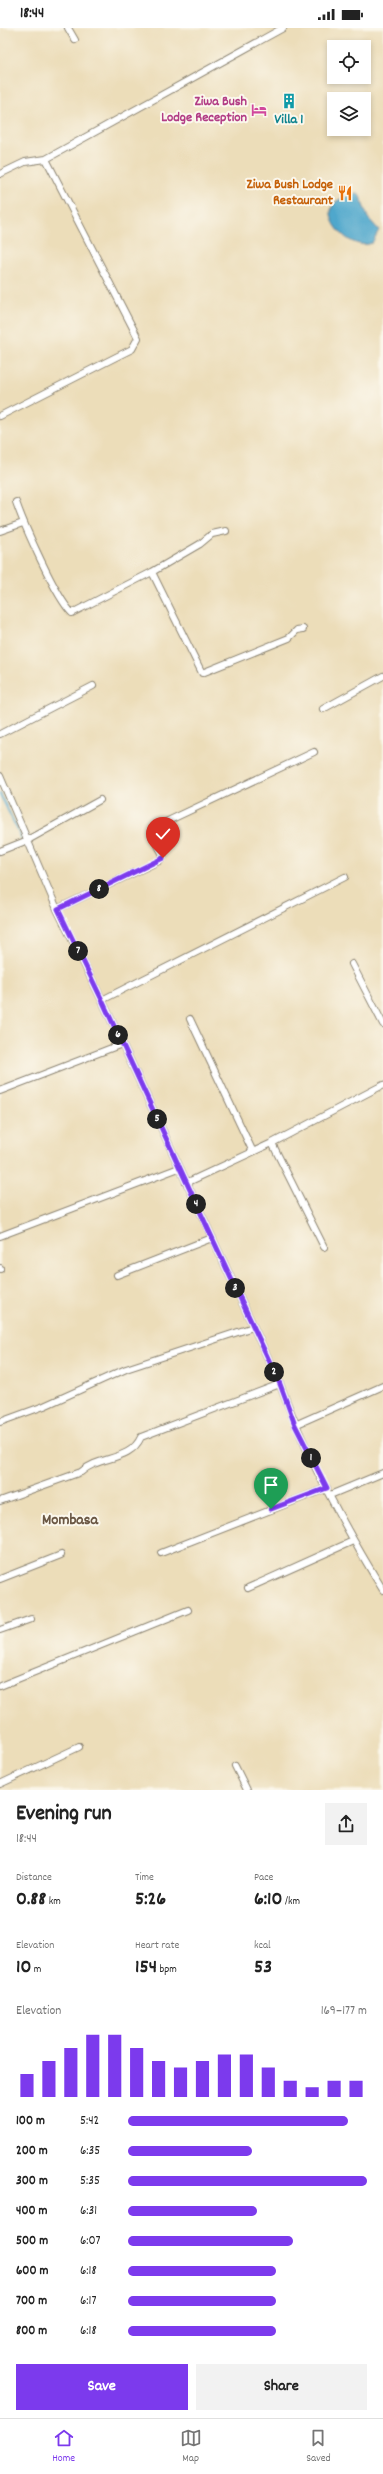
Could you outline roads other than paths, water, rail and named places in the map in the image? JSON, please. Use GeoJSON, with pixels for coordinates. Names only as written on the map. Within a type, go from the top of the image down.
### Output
{"type":"FeatureCollection","features":[{"type":"Feature","properties":{"kind":"street"},"geometry":{"type":"LineString","coordinates":[[68,28],[75,40]]}},
{"type":"Feature","properties":{"kind":"street"},"geometry":{"type":"LineString","coordinates":[[0,174],[25,162],[46,159],[283,28]]}},
{"type":"Feature","properties":{"kind":"street"},"geometry":{"type":"LineString","coordinates":[[0,416],[132,349],[138,338],[46,159]]}},
{"type":"Feature","properties":{"kind":"street"},"geometry":{"type":"LineString","coordinates":[[16,502],[23,523],[61,598],[72,613],[152,572],[200,544],[212,534],[226,531]]}},
{"type":"Feature","properties":{"kind":"street"},"geometry":{"type":"LineString","coordinates":[[0,531],[23,523]]}},
{"type":"Feature","properties":{"kind":"street"},"geometry":{"type":"LineString","coordinates":[[152,572],[202,672],[289,638],[297,630],[303,628]]}},
{"type":"Feature","properties":{"kind":"street"},"geometry":{"type":"LineString","coordinates":[[324,709],[383,676]]}},
{"type":"Feature","properties":{"kind":"street"},"geometry":{"type":"LineString","coordinates":[[0,734],[93,686]]}},
{"type":"Feature","properties":{"kind":"street"},"geometry":{"type":"LineString","coordinates":[[58,909],[159,861],[163,854],[152,834],[155,827],[314,752]]}},
{"type":"Feature","properties":{"kind":"street"},"geometry":{"type":"LineString","coordinates":[[0,776],[58,909],[102,1000],[280,1384],[295,1425],[353,1541],[383,1590]]}},
{"type":"Feature","properties":{"kind":"street"},"geometry":{"type":"LineString","coordinates":[[0,851],[28,840],[100,800]]}},
{"type":"Feature","properties":{"kind":"street"},"geometry":{"type":"LineString","coordinates":[[102,1000],[345,877]]}},
{"type":"Feature","properties":{"kind":"street"},"geometry":{"type":"LineString","coordinates":[[352,964],[383,1024]]}},
{"type":"Feature","properties":{"kind":"street"},"geometry":{"type":"LineString","coordinates":[[190,1018],[253,1152]]}},
{"type":"Feature","properties":{"kind":"street"},"geometry":{"type":"LineString","coordinates":[[0,1091],[122,1044]]}},
{"type":"Feature","properties":{"kind":"street"},"geometry":{"type":"LineString","coordinates":[[186,1183],[272,1143],[383,1085]]}},
{"type":"Feature","properties":{"kind":"street"},"geometry":{"type":"LineString","coordinates":[[272,1143],[324,1247]]}},
{"type":"Feature","properties":{"kind":"street"},"geometry":{"type":"LineString","coordinates":[[0,1236],[179,1168]]}},
{"type":"Feature","properties":{"kind":"street"},"geometry":{"type":"LineString","coordinates":[[117,1275],[212,1238]]}},
{"type":"Feature","properties":{"kind":"street"},"geometry":{"type":"LineString","coordinates":[[0,1422],[44,1406],[126,1370],[253,1327]]}},
{"type":"Feature","properties":{"kind":"street"},"geometry":{"type":"LineString","coordinates":[[0,1501],[81,1472],[88,1466],[128,1453],[137,1446],[141,1437],[280,1384]]}},
{"type":"Feature","properties":{"kind":"street"},"geometry":{"type":"LineString","coordinates":[[295,1425],[383,1386]]}},
{"type":"Feature","properties":{"kind":"street"},"geometry":{"type":"LineString","coordinates":[[330,1495],[383,1472]]}},
{"type":"Feature","properties":{"kind":"street"},"geometry":{"type":"LineString","coordinates":[[161,1553],[327,1488]]}},
{"type":"Feature","properties":{"kind":"street"},"geometry":{"type":"LineString","coordinates":[[248,1588],[353,1541]]}},
{"type":"Feature","properties":{"kind":"street"},"geometry":{"type":"LineString","coordinates":[[0,1579],[61,1555]]}},
{"type":"Feature","properties":{"kind":"street"},"geometry":{"type":"LineString","coordinates":[[0,1686],[188,1610]]}},
{"type":"Feature","properties":{"kind":"street"},"geometry":{"type":"LineString","coordinates":[[0,1630],[31,1619]]}},
{"type":"Feature","properties":{"kind":"street"},"geometry":{"type":"LineString","coordinates":[[0,1784],[79,1747]]}},
{"type":"Feature","properties":{"kind":"street"},"geometry":{"type":"LineString","coordinates":[[234,1766],[247,1790]]}},
{"type":"Feature","properties":{"kind":"water"},"geometry":{"type":"Polygon","coordinates":[[[359,194],[368,218],[379,230],[372,243],[364,245],[348,239],[335,226],[332,219],[331,211],[333,205],[343,198],[359,194]]]}},
{"type":"Feature","properties":{"kind":"waterway"},"geometry":{"type":"LineString","coordinates":[[0,794],[22,839]]}},
{"type":"Feature","properties":{"kind":"place","name":"Villa 1"},"geometry":{"type":"Point","coordinates":[289,101]}},
{"type":"Feature","properties":{"kind":"place","name":"Ziwa Bush Lodge Reception"},"geometry":{"type":"Point","coordinates":[259,110]}},
{"type":"Feature","properties":{"kind":"place","name":"Ziwa Bush Lodge Restaurant"},"geometry":{"type":"Point","coordinates":[345,193]}},
{"type":"Feature","properties":{"kind":"district","name":"Mombasa"},"geometry":{"type":"Point","coordinates":[70,1520]}}]}
